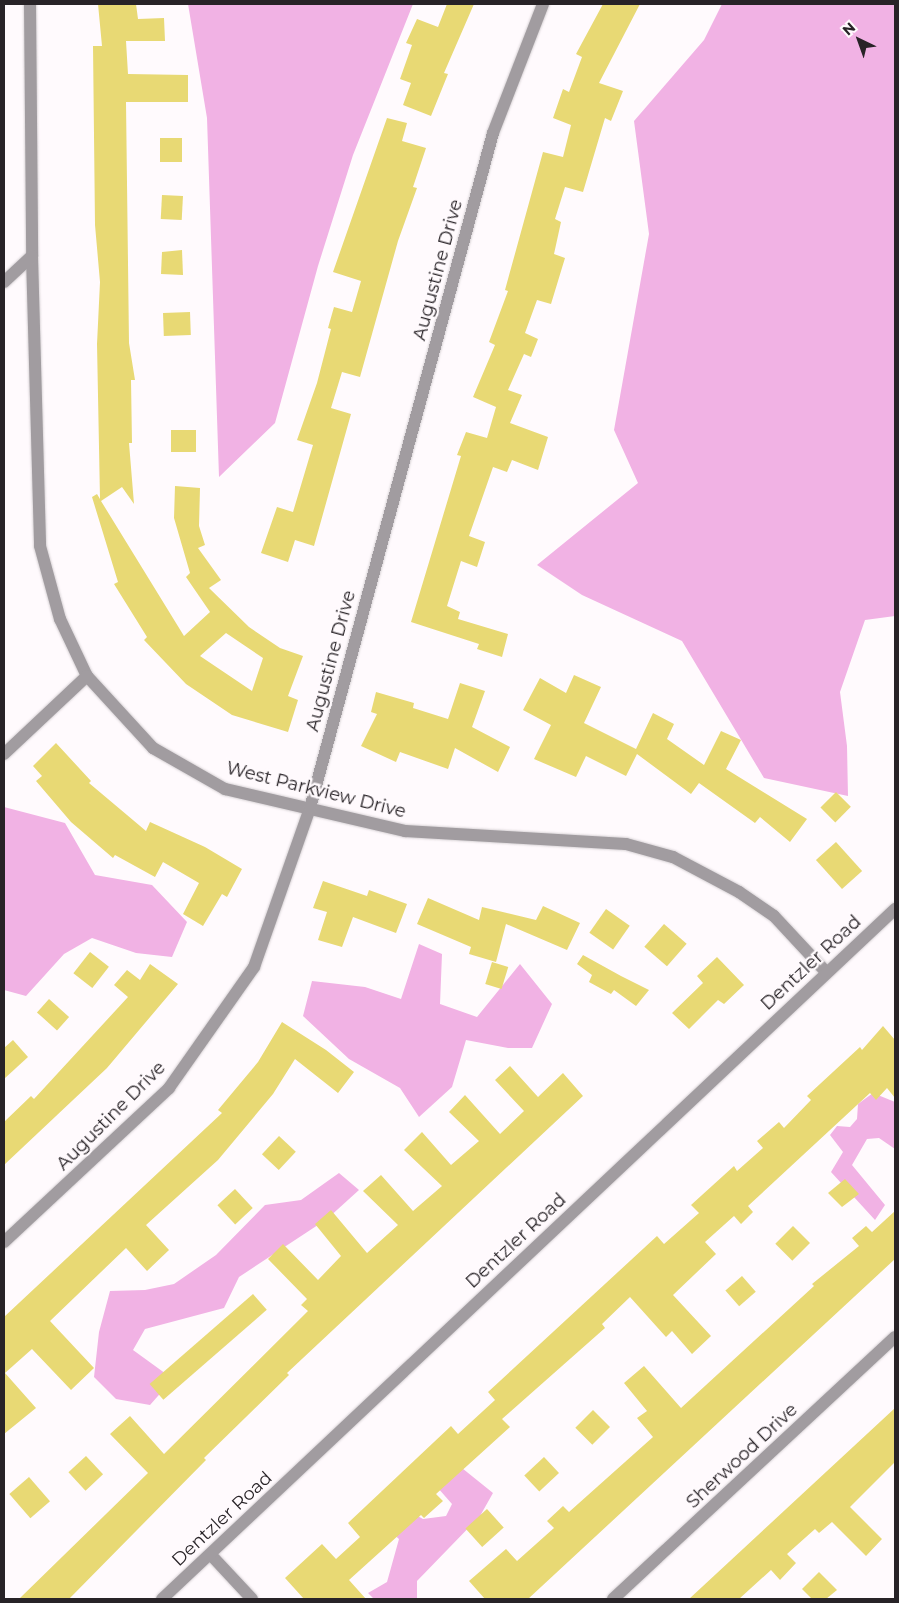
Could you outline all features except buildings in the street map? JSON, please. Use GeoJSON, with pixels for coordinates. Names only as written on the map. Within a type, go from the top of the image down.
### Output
{"type":"FeatureCollection","features":[{"type":"Feature","properties":{"kind":"street","name":"West Parkview Drive"},"geometry":{"type":"LineString","coordinates":[[30,4],[32,256],[40,546],[60,619],[87,676],[153,748],[225,789],[405,830],[626,844],[673,857],[739,892],[774,916],[826,972]]}},
{"type":"Feature","properties":{"kind":"street","name":"Augustine Drive"},"geometry":{"type":"LineString","coordinates":[[4,1242],[169,1088],[254,967],[310,808],[493,132],[543,4]]}},
{"type":"Feature","properties":{"kind":"street"},"geometry":{"type":"LineString","coordinates":[[4,282],[32,256]]}},
{"type":"Feature","properties":{"kind":"street"},"geometry":{"type":"LineString","coordinates":[[4,754],[87,676]]}},
{"type":"Feature","properties":{"kind":"street","name":"Dentzler Road"},"geometry":{"type":"LineString","coordinates":[[162,1599],[211,1555],[826,972],[895,909]]}},
{"type":"Feature","properties":{"kind":"street","name":"Sherwood Drive"},"geometry":{"type":"LineString","coordinates":[[613,1599],[895,1337]]}},
{"type":"Feature","properties":{"kind":"street"},"geometry":{"type":"LineString","coordinates":[[211,1555],[252,1599]]}},
{"type":"Feature","properties":{"kind":"shaded area"},"geometry":{"type":"Polygon","coordinates":[[[188,4],[413,4],[353,155],[318,266],[275,423],[219,477],[207,118],[188,4]]]}},
{"type":"Feature","properties":{"kind":"shaded area"},"geometry":{"type":"Polygon","coordinates":[[[722,4],[895,4],[895,616],[865,620],[840,692],[847,746],[848,796],[764,778],[682,641],[582,595],[537,565],[638,483],[614,430],[649,234],[634,121],[704,40],[722,4]]]}},
{"type":"Feature","properties":{"kind":"shaded area"},"geometry":{"type":"Polygon","coordinates":[[[4,807],[65,823],[95,875],[152,885],[187,922],[172,957],[136,953],[92,938],[64,954],[26,996],[4,990],[4,807]]]}},
{"type":"Feature","properties":{"kind":"shaded area"},"geometry":{"type":"Polygon","coordinates":[[[419,944],[442,954],[440,1004],[477,1017],[520,964],[552,1004],[532,1048],[508,1048],[466,1040],[452,1087],[419,1117],[400,1088],[349,1059],[303,1016],[312,981],[365,987],[401,999],[419,944]]]}},
{"type":"Feature","properties":{"kind":"shaded area"},"geometry":{"type":"Polygon","coordinates":[[[873,1093],[895,1102],[895,1149],[879,1138],[867,1139],[852,1165],[885,1205],[875,1220],[831,1172],[843,1152],[830,1135],[837,1126],[850,1127],[857,1119],[858,1104],[873,1093]]]}},
{"type":"Feature","properties":{"kind":"shaded area"},"geometry":{"type":"Polygon","coordinates":[[[339,1173],[359,1190],[327,1219],[239,1277],[224,1308],[145,1329],[133,1350],[173,1379],[150,1405],[116,1399],[94,1377],[99,1332],[110,1291],[145,1290],[174,1284],[216,1255],[265,1205],[301,1200],[339,1173]]]}},
{"type":"Feature","properties":{"kind":"shaded area"},"geometry":{"type":"Polygon","coordinates":[[[452,1460],[493,1493],[480,1516],[417,1581],[417,1599],[374,1599],[368,1593],[387,1582],[399,1539],[385,1527],[391,1501],[423,1519],[446,1516],[452,1504],[430,1479],[452,1460]]]}}]}
